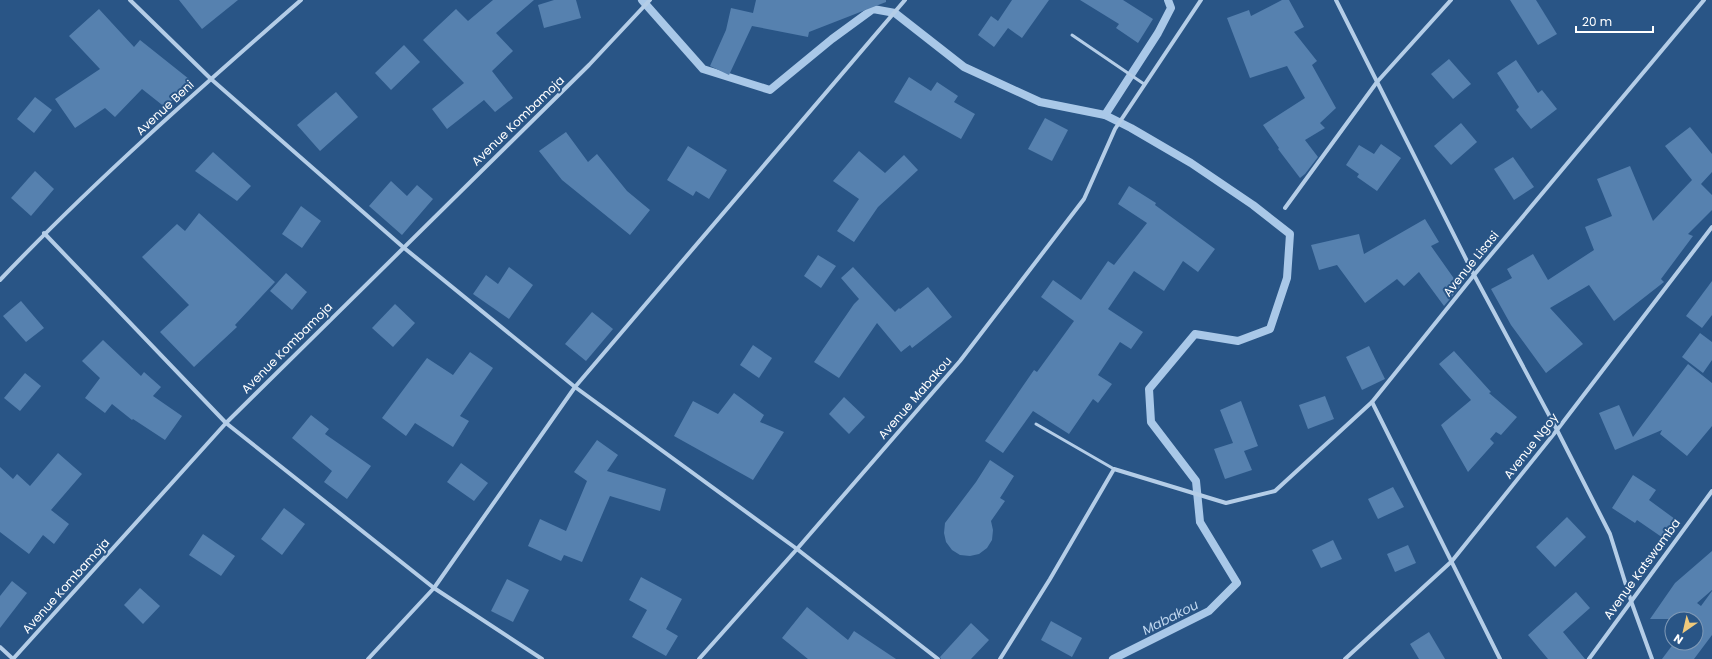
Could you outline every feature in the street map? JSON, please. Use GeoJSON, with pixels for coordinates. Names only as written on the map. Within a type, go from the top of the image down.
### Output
{"type":"FeatureCollection","features":[{"type":"Feature","properties":{"kind":"street"},"geometry":{"type":"LineString","coordinates":[[130,0],[210,79],[403,247],[575,387],[797,549],[938,659]]}},
{"type":"Feature","properties":{"kind":"street","name":"Avenue Beni"},"geometry":{"type":"LineString","coordinates":[[0,280],[44,233],[210,79],[301,0]]}},
{"type":"Feature","properties":{"kind":"street","name":"Avenue Kombamoja"},"geometry":{"type":"LineString","coordinates":[[13,659],[226,423],[589,65],[650,0]]}},
{"type":"Feature","properties":{"kind":"street"},"geometry":{"type":"LineString","coordinates":[[368,659],[434,588],[575,387],[905,0]]}},
{"type":"Feature","properties":{"kind":"street","name":"Avenue Mabakou"},"geometry":{"type":"LineString","coordinates":[[699,659],[797,549],[960,361],[1084,199],[1114,129],[1201,0]]}},
{"type":"Feature","properties":{"kind":"street"},"geometry":{"type":"LineString","coordinates":[[1336,0],[1474,275],[1557,430],[1610,534],[1631,601],[1652,659]]}},
{"type":"Feature","properties":{"kind":"street"},"geometry":{"type":"LineString","coordinates":[[1285,208],[1377,82],[1451,0]]}},
{"type":"Feature","properties":{"kind":"street","name":"Avenue Lisasi"},"geometry":{"type":"LineString","coordinates":[[1114,469],[1226,503],[1275,491],[1372,402],[1474,275],[1704,0]]}},
{"type":"Feature","properties":{"kind":"street","name":"Avenue Ngoy"},"geometry":{"type":"LineString","coordinates":[[1345,659],[1452,562],[1557,430],[1712,227]]}},
{"type":"Feature","properties":{"kind":"street"},"geometry":{"type":"LineString","coordinates":[[44,233],[226,423],[434,588],[542,659]]}},
{"type":"Feature","properties":{"kind":"street"},"geometry":{"type":"LineString","coordinates":[[1372,402],[1500,659]]}},
{"type":"Feature","properties":{"kind":"street"},"geometry":{"type":"LineString","coordinates":[[1000,659],[1050,579],[1114,469]]}},
{"type":"Feature","properties":{"kind":"street","name":"Avenue Katswamba"},"geometry":{"type":"LineString","coordinates":[[1589,659],[1712,491]]}},
{"type":"Feature","properties":{"kind":"street"},"geometry":{"type":"LineString","coordinates":[[0,646],[13,659]]}},
{"type":"Feature","properties":{"kind":"lane"},"geometry":{"type":"LineString","coordinates":[[1072,35],[1144,84]]}},
{"type":"Feature","properties":{"kind":"lane"},"geometry":{"type":"LineString","coordinates":[[1036,424],[1114,469]]}},
{"type":"Feature","properties":{"kind":"building"},"geometry":{"type":"Polygon","coordinates":[[[179,0],[238,0],[202,29],[179,0]]]}},
{"type":"Feature","properties":{"kind":"building"},"geometry":{"type":"Polygon","coordinates":[[[493,0],[534,0],[496,33],[513,51],[492,71],[513,98],[495,112],[484,100],[447,129],[432,109],[464,83],[423,40],[456,9],[468,21],[493,0]]]}},
{"type":"Feature","properties":{"kind":"building"},"geometry":{"type":"Polygon","coordinates":[[[554,0],[576,0],[581,18],[544,28],[538,5],[554,0]]]}},
{"type":"Feature","properties":{"kind":"building"},"geometry":{"type":"Polygon","coordinates":[[[756,0],[886,0],[886,2],[809,32],[808,37],[752,26],[729,75],[710,66],[726,30],[731,8],[753,13],[756,0]]]}},
{"type":"Feature","properties":{"kind":"building"},"geometry":{"type":"Polygon","coordinates":[[[1012,0],[1049,0],[1022,38],[1008,28],[994,47],[978,35],[991,16],[998,21],[1012,0]]]}},
{"type":"Feature","properties":{"kind":"building"},"geometry":{"type":"Polygon","coordinates":[[[1080,0],[1123,0],[1153,19],[1138,43],[1116,28],[1119,24],[1080,0]]]}},
{"type":"Feature","properties":{"kind":"building"},"geometry":{"type":"Polygon","coordinates":[[[1282,0],[1289,0],[1304,27],[1294,32],[1317,61],[1312,65],[1336,108],[1320,123],[1325,128],[1305,140],[1318,157],[1300,178],[1278,149],[1279,148],[1263,125],[1305,98],[1287,66],[1250,78],[1227,18],[1249,10],[1251,16],[1282,0]]]}},
{"type":"Feature","properties":{"kind":"building"},"geometry":{"type":"Polygon","coordinates":[[[1510,0],[1536,0],[1557,34],[1538,45],[1510,0]]]}},
{"type":"Feature","properties":{"kind":"building"},"geometry":{"type":"Polygon","coordinates":[[[99,9],[134,47],[140,40],[189,79],[166,108],[142,89],[115,117],[105,108],[75,128],[55,99],[100,69],[69,36],[99,9]]]}},
{"type":"Feature","properties":{"kind":"building"},"geometry":{"type":"Polygon","coordinates":[[[404,45],[420,62],[391,90],[375,73],[404,45]]]}},
{"type":"Feature","properties":{"kind":"building"},"geometry":{"type":"Polygon","coordinates":[[[1449,59],[1471,84],[1453,99],[1431,74],[1449,59]]]}},
{"type":"Feature","properties":{"kind":"building"},"geometry":{"type":"Polygon","coordinates":[[[1516,60],[1538,93],[1542,90],[1557,109],[1531,129],[1516,110],[1519,107],[1497,73],[1516,60]]]}},
{"type":"Feature","properties":{"kind":"building"},"geometry":{"type":"Polygon","coordinates":[[[909,77],[931,91],[937,82],[958,96],[954,102],[975,114],[961,139],[894,102],[909,77]]]}},
{"type":"Feature","properties":{"kind":"building"},"geometry":{"type":"Polygon","coordinates":[[[336,92],[358,117],[320,151],[297,125],[336,92]]]}},
{"type":"Feature","properties":{"kind":"building"},"geometry":{"type":"Polygon","coordinates":[[[35,97],[52,110],[34,133],[17,119],[35,97]]]}},
{"type":"Feature","properties":{"kind":"building"},"geometry":{"type":"Polygon","coordinates":[[[1045,118],[1068,130],[1052,161],[1028,149],[1045,118]]]}},
{"type":"Feature","properties":{"kind":"building"},"geometry":{"type":"Polygon","coordinates":[[[1461,123],[1477,142],[1451,165],[1434,146],[1461,123]]]}},
{"type":"Feature","properties":{"kind":"building"},"geometry":{"type":"Polygon","coordinates":[[[1690,127],[1712,154],[1712,172],[1701,184],[1712,195],[1712,210],[1688,234],[1693,236],[1661,279],[1664,282],[1614,321],[1589,285],[1550,308],[1583,344],[1546,373],[1511,325],[1491,289],[1512,278],[1507,269],[1533,254],[1548,280],[1594,250],[1585,227],[1612,216],[1597,179],[1630,166],[1653,221],[1692,180],[1665,146],[1690,127]]]}},
{"type":"Feature","properties":{"kind":"building"},"geometry":{"type":"Polygon","coordinates":[[[566,132],[588,162],[597,154],[627,191],[650,210],[630,235],[562,180],[539,151],[566,132]]]}},
{"type":"Feature","properties":{"kind":"building"},"geometry":{"type":"Polygon","coordinates":[[[1381,144],[1401,158],[1377,191],[1357,177],[1359,174],[1346,165],[1359,145],[1374,154],[1381,144]]]}},
{"type":"Feature","properties":{"kind":"building"},"geometry":{"type":"Polygon","coordinates":[[[688,146],[727,170],[709,199],[696,191],[693,196],[667,180],[688,146]]]}},
{"type":"Feature","properties":{"kind":"building"},"geometry":{"type":"Polygon","coordinates":[[[859,151],[885,173],[904,155],[918,170],[878,207],[854,242],[837,231],[859,199],[833,181],[859,151]]]}},
{"type":"Feature","properties":{"kind":"building"},"geometry":{"type":"Polygon","coordinates":[[[213,152],[251,186],[237,201],[195,171],[213,152]]]}},
{"type":"Feature","properties":{"kind":"building"},"geometry":{"type":"Polygon","coordinates":[[[1513,157],[1534,187],[1514,200],[1494,169],[1513,157]]]}},
{"type":"Feature","properties":{"kind":"building"},"geometry":{"type":"Polygon","coordinates":[[[35,171],[54,189],[31,216],[11,198],[35,171]]]}},
{"type":"Feature","properties":{"kind":"building"},"geometry":{"type":"Polygon","coordinates":[[[391,181],[407,196],[417,185],[433,199],[402,235],[369,206],[391,181]]]}},
{"type":"Feature","properties":{"kind":"building"},"geometry":{"type":"Polygon","coordinates":[[[1129,186],[1156,203],[1155,205],[1215,249],[1198,272],[1183,261],[1164,291],[1134,271],[1108,309],[1143,332],[1131,349],[1120,342],[1098,375],[1112,384],[1098,403],[1093,399],[1069,434],[1033,411],[1003,453],[985,441],[1034,370],[1037,372],[1074,321],[1041,297],[1053,280],[1081,300],[1108,261],[1114,265],[1147,223],[1118,204],[1129,186]]]}},
{"type":"Feature","properties":{"kind":"building"},"geometry":{"type":"Polygon","coordinates":[[[301,206],[321,221],[302,248],[282,234],[301,206]]]}},
{"type":"Feature","properties":{"kind":"building"},"geometry":{"type":"Polygon","coordinates":[[[199,213],[275,282],[235,325],[237,327],[194,367],[160,332],[189,305],[142,257],[177,224],[185,231],[199,213]]]}},
{"type":"Feature","properties":{"kind":"building"},"geometry":{"type":"Polygon","coordinates":[[[1425,219],[1439,242],[1431,246],[1460,287],[1444,306],[1419,272],[1404,286],[1397,279],[1365,303],[1337,265],[1319,270],[1311,245],[1359,234],[1364,254],[1425,219]]]}},
{"type":"Feature","properties":{"kind":"building"},"geometry":{"type":"Polygon","coordinates":[[[818,255],[836,266],[821,288],[804,276],[818,255]]]}},
{"type":"Feature","properties":{"kind":"building"},"geometry":{"type":"Polygon","coordinates":[[[509,267],[533,285],[509,319],[473,294],[486,275],[498,284],[509,267]]]}},
{"type":"Feature","properties":{"kind":"building"},"geometry":{"type":"Polygon","coordinates":[[[853,267],[895,312],[928,287],[952,317],[912,348],[910,345],[901,352],[877,323],[839,378],[814,362],[859,299],[841,278],[853,267]]]}},
{"type":"Feature","properties":{"kind":"building"},"geometry":{"type":"Polygon","coordinates":[[[286,273],[307,292],[292,310],[270,291],[286,273]]]}},
{"type":"Feature","properties":{"kind":"building"},"geometry":{"type":"Polygon","coordinates":[[[1712,281],[1712,315],[1702,328],[1686,316],[1712,281]]]}},
{"type":"Feature","properties":{"kind":"building"},"geometry":{"type":"Polygon","coordinates":[[[21,301],[44,328],[26,342],[3,316],[21,301]]]}},
{"type":"Feature","properties":{"kind":"building"},"geometry":{"type":"Polygon","coordinates":[[[395,304],[415,323],[393,347],[372,328],[395,304]]]}},
{"type":"Feature","properties":{"kind":"building"},"geometry":{"type":"Polygon","coordinates":[[[592,312],[613,329],[586,361],[565,344],[592,312]]]}},
{"type":"Feature","properties":{"kind":"building"},"geometry":{"type":"Polygon","coordinates":[[[1700,333],[1712,342],[1712,360],[1703,373],[1682,357],[1700,333]]]}},
{"type":"Feature","properties":{"kind":"building"},"geometry":{"type":"Polygon","coordinates":[[[103,340],[141,376],[144,372],[161,387],[153,396],[182,416],[165,440],[133,419],[132,420],[112,404],[105,413],[85,398],[100,378],[82,361],[103,340]]]}},
{"type":"Feature","properties":{"kind":"building"},"geometry":{"type":"Polygon","coordinates":[[[753,345],[772,358],[759,378],[740,365],[753,345]]]}},
{"type":"Feature","properties":{"kind":"building"},"geometry":{"type":"Polygon","coordinates":[[[1369,346],[1385,379],[1362,390],[1346,357],[1369,346]]]}},
{"type":"Feature","properties":{"kind":"building"},"geometry":{"type":"Polygon","coordinates":[[[1454,351],[1491,392],[1489,393],[1517,417],[1501,435],[1496,432],[1490,439],[1494,443],[1468,472],[1441,425],[1471,400],[1439,364],[1454,351]]]}},
{"type":"Feature","properties":{"kind":"building"},"geometry":{"type":"Polygon","coordinates":[[[470,352],[493,368],[460,416],[469,421],[453,447],[415,423],[406,436],[382,418],[427,358],[453,375],[470,352]]]}},
{"type":"Feature","properties":{"kind":"building"},"geometry":{"type":"Polygon","coordinates":[[[1688,364],[1712,383],[1712,426],[1687,456],[1660,434],[1662,430],[1615,450],[1599,413],[1619,405],[1633,437],[1688,364]]]}},
{"type":"Feature","properties":{"kind":"building"},"geometry":{"type":"Polygon","coordinates":[[[25,373],[41,386],[20,411],[4,398],[25,373]]]}},
{"type":"Feature","properties":{"kind":"building"},"geometry":{"type":"Polygon","coordinates":[[[734,393],[764,415],[760,422],[784,432],[753,480],[674,436],[693,401],[718,414],[734,393]]]}},
{"type":"Feature","properties":{"kind":"building"},"geometry":{"type":"Polygon","coordinates":[[[1325,396],[1334,419],[1308,429],[1299,405],[1325,396]]]}},
{"type":"Feature","properties":{"kind":"building"},"geometry":{"type":"Polygon","coordinates":[[[844,397],[865,417],[849,434],[829,414],[844,397]]]}},
{"type":"Feature","properties":{"kind":"building"},"geometry":{"type":"Polygon","coordinates":[[[1241,401],[1258,446],[1244,451],[1252,470],[1225,479],[1214,449],[1233,443],[1220,410],[1241,401]]]}},
{"type":"Feature","properties":{"kind":"building"},"geometry":{"type":"Polygon","coordinates":[[[311,415],[329,429],[325,434],[371,466],[347,499],[324,482],[332,471],[292,438],[311,415]]]}},
{"type":"Feature","properties":{"kind":"building"},"geometry":{"type":"Polygon","coordinates":[[[597,440],[618,455],[607,471],[666,489],[660,511],[610,496],[582,562],[564,555],[561,561],[528,546],[540,519],[566,531],[587,481],[574,472],[597,440]]]}},
{"type":"Feature","properties":{"kind":"building"},"geometry":{"type":"Polygon","coordinates":[[[58,453],[82,474],[51,510],[69,524],[54,544],[43,535],[29,554],[0,532],[0,467],[13,479],[17,474],[30,486],[58,453]]]}},
{"type":"Feature","properties":{"kind":"building"},"geometry":{"type":"Polygon","coordinates":[[[990,460],[1014,476],[1000,498],[1005,501],[991,521],[993,530],[992,540],[987,548],[979,554],[970,556],[960,555],[952,550],[946,542],[944,533],[945,523],[976,482],[990,460]]]}},
{"type":"Feature","properties":{"kind":"building"},"geometry":{"type":"Polygon","coordinates":[[[461,463],[488,483],[474,501],[447,482],[461,463]]]}},
{"type":"Feature","properties":{"kind":"building"},"geometry":{"type":"Polygon","coordinates":[[[1633,475],[1656,490],[1649,500],[1679,522],[1666,540],[1637,520],[1635,523],[1612,508],[1633,475]]]}},
{"type":"Feature","properties":{"kind":"building"},"geometry":{"type":"Polygon","coordinates":[[[1393,487],[1404,507],[1378,519],[1368,499],[1393,487]]]}},
{"type":"Feature","properties":{"kind":"building"},"geometry":{"type":"Polygon","coordinates":[[[284,508],[305,524],[282,555],[261,539],[284,508]]]}},
{"type":"Feature","properties":{"kind":"building"},"geometry":{"type":"Polygon","coordinates":[[[1567,517],[1586,537],[1555,567],[1536,547],[1567,517]]]}},
{"type":"Feature","properties":{"kind":"building"},"geometry":{"type":"Polygon","coordinates":[[[203,534],[235,556],[221,576],[189,555],[203,534]]]}},
{"type":"Feature","properties":{"kind":"building"},"geometry":{"type":"Polygon","coordinates":[[[1333,540],[1342,559],[1321,568],[1312,550],[1333,540]]]}},
{"type":"Feature","properties":{"kind":"building"},"geometry":{"type":"Polygon","coordinates":[[[1408,545],[1416,563],[1395,572],[1387,554],[1408,545]]]}},
{"type":"Feature","properties":{"kind":"building"},"geometry":{"type":"Polygon","coordinates":[[[1712,551],[1712,590],[1697,603],[1701,606],[1712,591],[1712,635],[1704,646],[1704,611],[1664,611],[1664,619],[1650,619],[1675,583],[1712,551]]]}},
{"type":"Feature","properties":{"kind":"building"},"geometry":{"type":"Polygon","coordinates":[[[641,577],[682,599],[666,629],[678,636],[666,656],[632,637],[647,610],[629,600],[641,577]]]}},
{"type":"Feature","properties":{"kind":"building"},"geometry":{"type":"Polygon","coordinates":[[[507,579],[529,590],[513,622],[491,611],[507,579]]]}},
{"type":"Feature","properties":{"kind":"building"},"geometry":{"type":"Polygon","coordinates":[[[12,581],[27,593],[0,628],[0,596],[12,581]]]}},
{"type":"Feature","properties":{"kind":"building"},"geometry":{"type":"Polygon","coordinates":[[[140,588],[160,606],[143,624],[124,605],[140,588]]]}},
{"type":"Feature","properties":{"kind":"building"},"geometry":{"type":"Polygon","coordinates":[[[1576,592],[1590,608],[1563,632],[1585,659],[1548,659],[1528,635],[1576,592]]]}},
{"type":"Feature","properties":{"kind":"building"},"geometry":{"type":"Polygon","coordinates":[[[807,607],[848,640],[854,631],[896,659],[808,659],[782,638],[807,607]]]}},
{"type":"Feature","properties":{"kind":"building"},"geometry":{"type":"Polygon","coordinates":[[[1051,621],[1082,638],[1072,657],[1041,640],[1051,621]]]}},
{"type":"Feature","properties":{"kind":"building"},"geometry":{"type":"Polygon","coordinates":[[[971,623],[989,640],[971,659],[941,659],[940,657],[971,623]]]}},
{"type":"Feature","properties":{"kind":"building"},"geometry":{"type":"Polygon","coordinates":[[[1429,632],[1445,659],[1419,659],[1410,644],[1429,632]]]}},
{"type":"Feature","properties":{"kind":"building"},"geometry":{"type":"Polygon","coordinates":[[[1668,651],[1700,651],[1694,659],[1662,659],[1668,651]]]}},
{"type":"Feature","properties":{"kind":"waterway","name":"Mabakou"},"geometry":{"type":"LineString","coordinates":[[642,0],[703,69],[770,90],[832,39],[873,9],[895,13],[964,67],[1040,102],[1105,115],[1131,128],[1191,163],[1253,205],[1290,234],[1287,278],[1270,329],[1238,341],[1195,334],[1149,389],[1151,422],[1196,481],[1200,522],[1237,583],[1209,611],[1113,659]]}},
{"type":"Feature","properties":{"kind":"waterway"},"geometry":{"type":"LineString","coordinates":[[1105,115],[1158,33],[1171,8],[1168,0]]}}]}
